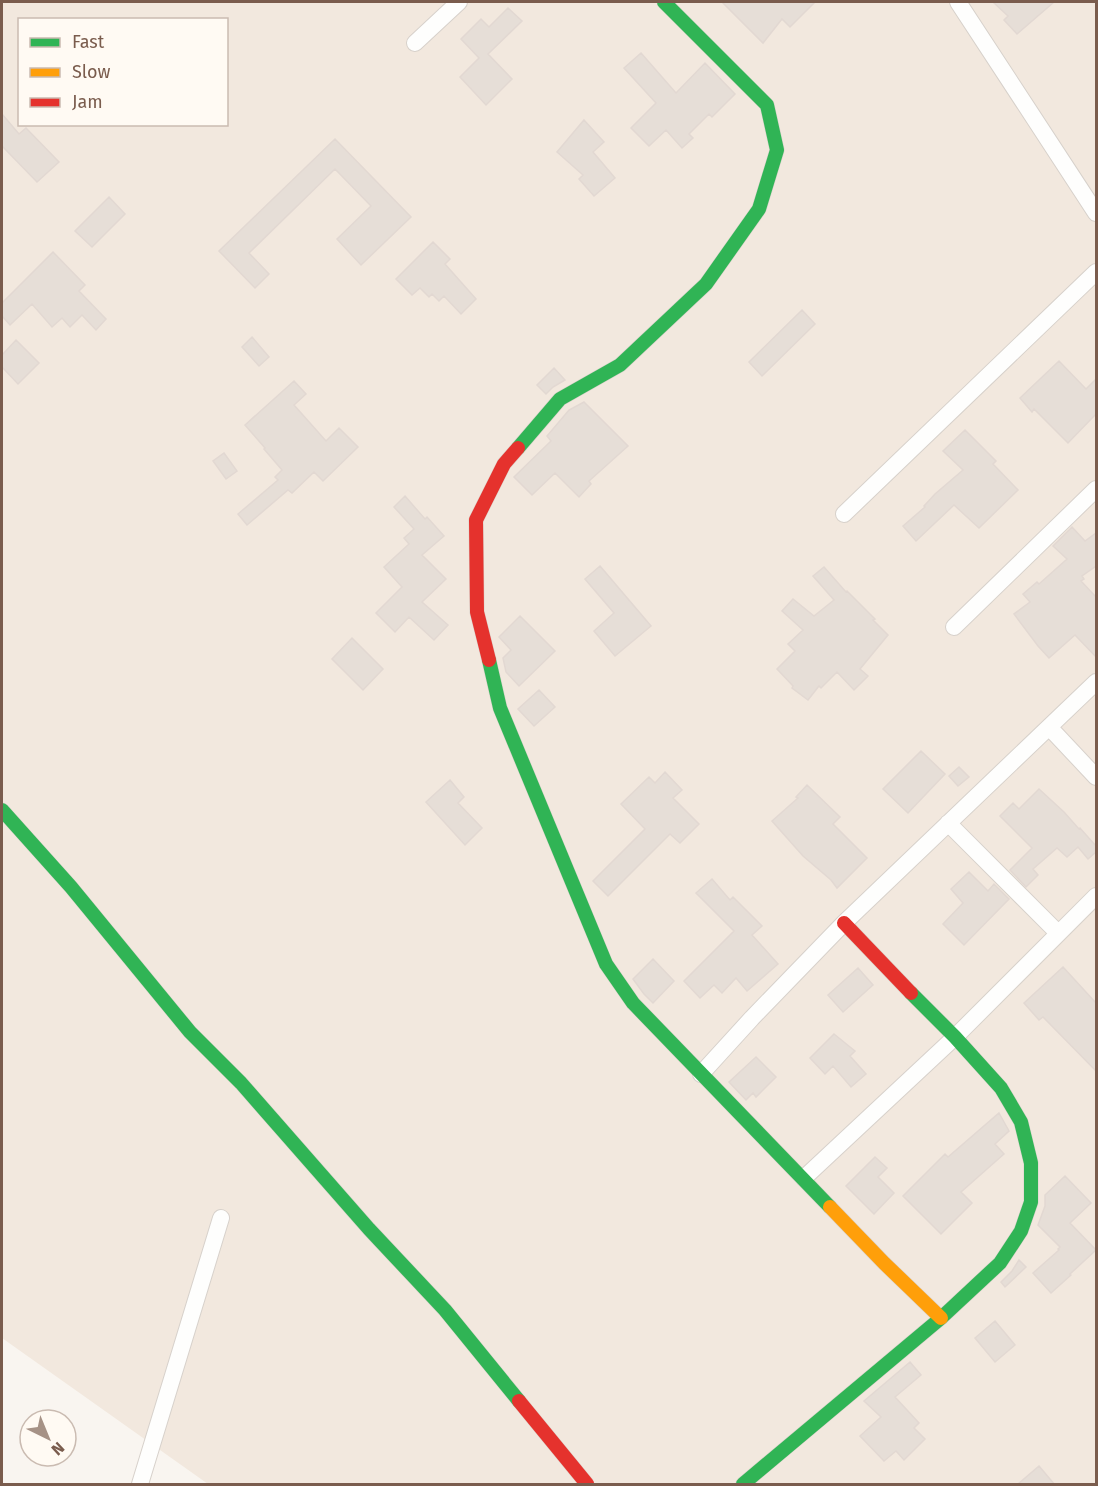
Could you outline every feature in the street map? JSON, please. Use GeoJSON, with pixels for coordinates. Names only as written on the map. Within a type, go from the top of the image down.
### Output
{"type":"FeatureCollection","features":[{"type":"Feature","properties":{"kind":"street"},"geometry":{"type":"LineString","coordinates":[[415,43],[459,2]]}},
{"type":"Feature","properties":{"kind":"street"},"geometry":{"type":"LineString","coordinates":[[958,2],[1096,213]]}},
{"type":"Feature","properties":{"kind":"street"},"geometry":{"type":"LineString","coordinates":[[667,3],[766,105],[777,150],[759,210],[706,284],[620,364],[560,399],[504,464],[476,519],[477,612],[501,708],[606,964],[633,1003],[941,1318]]}},
{"type":"Feature","properties":{"kind":"street"},"geometry":{"type":"LineString","coordinates":[[844,514],[1096,272]]}},
{"type":"Feature","properties":{"kind":"street"},"geometry":{"type":"LineString","coordinates":[[954,627],[1096,489]]}},
{"type":"Feature","properties":{"kind":"street"},"geometry":{"type":"LineString","coordinates":[[701,1074],[844,923],[1096,682]]}},
{"type":"Feature","properties":{"kind":"street"},"geometry":{"type":"LineString","coordinates":[[1049,727],[1096,777]]}},
{"type":"Feature","properties":{"kind":"street"},"geometry":{"type":"LineString","coordinates":[[2,810],[70,886],[190,1032],[241,1083],[369,1229],[445,1310],[587,1485]]}},
{"type":"Feature","properties":{"kind":"street"},"geometry":{"type":"LineString","coordinates":[[948,823],[1058,933]]}},
{"type":"Feature","properties":{"kind":"street"},"geometry":{"type":"LineString","coordinates":[[804,1178],[955,1037],[1096,896]]}},
{"type":"Feature","properties":{"kind":"street"},"geometry":{"type":"LineString","coordinates":[[743,1485],[941,1318],[999,1263],[1021,1231],[1030,1202],[1031,1163],[1021,1122],[1001,1088],[955,1037],[844,923]]}},
{"type":"Feature","properties":{"kind":"street"},"geometry":{"type":"LineString","coordinates":[[140,1485],[221,1218]]}},
{"type":"Feature","properties":{"kind":"shaded area"},"geometry":{"type":"Polygon","coordinates":[[[2,2],[1096,2],[1096,1484],[208,1484],[2,1338],[2,2]]]}},
{"type":"Feature","properties":{"kind":"building"},"geometry":{"type":"Polygon","coordinates":[[[722,2],[815,2],[790,27],[782,19],[763,43],[722,2]]]}},
{"type":"Feature","properties":{"kind":"building"},"geometry":{"type":"Polygon","coordinates":[[[993,2],[1054,2],[1017,34],[1004,20],[1008,16],[993,2]]]}},
{"type":"Feature","properties":{"kind":"building"},"geometry":{"type":"Polygon","coordinates":[[[508,8],[522,21],[488,54],[512,79],[486,105],[460,77],[479,58],[461,39],[481,19],[489,27],[508,8]]]}},
{"type":"Feature","properties":{"kind":"building"},"geometry":{"type":"Polygon","coordinates":[[[641,53],[676,93],[705,63],[735,94],[712,117],[709,114],[689,134],[693,138],[682,148],[666,130],[649,146],[631,128],[656,103],[624,68],[641,53]]]}},
{"type":"Feature","properties":{"kind":"building"},"geometry":{"type":"Polygon","coordinates":[[[2,114],[19,134],[26,128],[59,162],[37,182],[2,146],[2,114]]]}},
{"type":"Feature","properties":{"kind":"building"},"geometry":{"type":"Polygon","coordinates":[[[584,120],[604,142],[593,152],[615,178],[594,196],[579,179],[583,175],[557,152],[584,120]]]}},
{"type":"Feature","properties":{"kind":"building"},"geometry":{"type":"Polygon","coordinates":[[[335,139],[411,217],[361,265],[337,239],[371,206],[335,169],[249,253],[269,274],[255,288],[219,251],[335,139]]]}},
{"type":"Feature","properties":{"kind":"building"},"geometry":{"type":"Polygon","coordinates":[[[109,197],[125,214],[92,247],[75,231],[109,197]]]}},
{"type":"Feature","properties":{"kind":"building"},"geometry":{"type":"Polygon","coordinates":[[[433,242],[450,259],[445,264],[476,299],[461,314],[444,296],[439,301],[432,294],[429,297],[420,288],[412,295],[396,279],[433,242]]]}},
{"type":"Feature","properties":{"kind":"building"},"geometry":{"type":"Polygon","coordinates":[[[53,252],[85,285],[79,291],[106,319],[96,330],[82,315],[70,327],[62,318],[52,327],[32,304],[10,325],[2,316],[2,303],[53,252]]]}},
{"type":"Feature","properties":{"kind":"building"},"geometry":{"type":"Polygon","coordinates":[[[802,310],[815,324],[762,376],[749,362],[802,310]]]}},
{"type":"Feature","properties":{"kind":"building"},"geometry":{"type":"Polygon","coordinates":[[[252,337],[269,357],[259,366],[242,347],[252,337]]]}},
{"type":"Feature","properties":{"kind":"building"},"geometry":{"type":"Polygon","coordinates":[[[16,340],[39,363],[18,384],[2,367],[2,355],[16,340]]]}},
{"type":"Feature","properties":{"kind":"building"},"geometry":{"type":"Polygon","coordinates":[[[1059,361],[1086,389],[1096,379],[1096,414],[1068,443],[1034,409],[1032,412],[1020,398],[1059,361]]]}},
{"type":"Feature","properties":{"kind":"building"},"geometry":{"type":"Polygon","coordinates":[[[554,368],[565,380],[546,394],[537,385],[554,368]]]}},
{"type":"Feature","properties":{"kind":"building"},"geometry":{"type":"Polygon","coordinates":[[[294,381],[306,394],[294,405],[326,441],[339,428],[358,447],[323,481],[314,472],[292,493],[288,490],[247,525],[238,514],[278,480],[275,477],[282,470],[245,425],[294,381]]]}},
{"type":"Feature","properties":{"kind":"building"},"geometry":{"type":"Polygon","coordinates":[[[584,402],[628,446],[589,481],[591,484],[579,497],[555,473],[532,495],[514,477],[551,441],[547,436],[569,410],[584,402]]]}},
{"type":"Feature","properties":{"kind":"building"},"geometry":{"type":"Polygon","coordinates":[[[965,430],[996,461],[993,464],[1018,490],[979,528],[954,505],[916,541],[903,526],[963,470],[943,451],[965,430]]]}},
{"type":"Feature","properties":{"kind":"building"},"geometry":{"type":"Polygon","coordinates":[[[224,453],[237,471],[226,479],[213,461],[224,453]]]}},
{"type":"Feature","properties":{"kind":"building"},"geometry":{"type":"Polygon","coordinates":[[[405,496],[444,536],[422,555],[446,579],[422,602],[448,625],[434,640],[409,617],[395,632],[376,613],[402,587],[384,567],[409,544],[404,538],[414,529],[394,507],[405,496]]]}},
{"type":"Feature","properties":{"kind":"building"},"geometry":{"type":"Polygon","coordinates":[[[1072,527],[1085,541],[1096,533],[1096,566],[1082,576],[1084,579],[1081,581],[1096,597],[1096,657],[1075,635],[1049,658],[1014,614],[1030,602],[1023,594],[1037,582],[1039,584],[1067,559],[1053,546],[1072,527]]]}},
{"type":"Feature","properties":{"kind":"building"},"geometry":{"type":"Polygon","coordinates":[[[600,566],[651,626],[615,656],[594,631],[614,613],[585,579],[600,566]]]}},
{"type":"Feature","properties":{"kind":"building"},"geometry":{"type":"Polygon","coordinates":[[[824,567],[888,635],[860,669],[868,676],[854,690],[837,672],[821,688],[819,686],[808,700],[792,688],[793,686],[777,669],[795,651],[788,644],[803,630],[782,611],[793,599],[814,616],[834,600],[813,576],[824,567]]]}},
{"type":"Feature","properties":{"kind":"building"},"geometry":{"type":"Polygon","coordinates":[[[520,616],[555,651],[519,686],[506,672],[503,658],[511,650],[499,637],[520,616]]]}},
{"type":"Feature","properties":{"kind":"building"},"geometry":{"type":"Polygon","coordinates":[[[352,638],[383,669],[363,690],[332,659],[352,638]]]}},
{"type":"Feature","properties":{"kind":"building"},"geometry":{"type":"Polygon","coordinates":[[[539,690],[555,707],[534,726],[518,709],[539,690]]]}},
{"type":"Feature","properties":{"kind":"building"},"geometry":{"type":"Polygon","coordinates":[[[921,751],[945,774],[908,813],[883,789],[921,751]]]}},
{"type":"Feature","properties":{"kind":"building"},"geometry":{"type":"Polygon","coordinates":[[[959,767],[969,777],[958,786],[949,776],[959,767]]]}},
{"type":"Feature","properties":{"kind":"building"},"geometry":{"type":"Polygon","coordinates":[[[665,772],[682,790],[673,798],[699,824],[680,843],[670,834],[608,896],[593,881],[645,829],[621,804],[649,777],[655,783],[665,772]]]}},
{"type":"Feature","properties":{"kind":"building"},"geometry":{"type":"Polygon","coordinates":[[[450,780],[464,797],[458,803],[482,828],[465,845],[426,802],[450,780]]]}},
{"type":"Feature","properties":{"kind":"building"},"geometry":{"type":"Polygon","coordinates":[[[807,785],[840,817],[833,824],[867,858],[837,888],[803,856],[772,821],[798,798],[796,797],[807,785]]]}},
{"type":"Feature","properties":{"kind":"building"},"geometry":{"type":"Polygon","coordinates":[[[1039,789],[1080,828],[1096,846],[1096,852],[1088,859],[1078,847],[1067,857],[1057,848],[1033,869],[1038,875],[1026,887],[1010,870],[1032,848],[1000,816],[1013,803],[1019,809],[1039,789]]]}},
{"type":"Feature","properties":{"kind":"building"},"geometry":{"type":"Polygon","coordinates":[[[969,872],[988,891],[994,884],[1009,899],[964,945],[943,924],[963,903],[951,889],[969,872]]]}},
{"type":"Feature","properties":{"kind":"building"},"geometry":{"type":"Polygon","coordinates":[[[712,879],[730,900],[733,897],[762,926],[752,935],[778,964],[747,991],[736,978],[722,993],[714,985],[700,998],[684,981],[734,931],[696,893],[712,879]]]}},
{"type":"Feature","properties":{"kind":"building"},"geometry":{"type":"Polygon","coordinates":[[[653,959],[674,981],[653,1003],[633,979],[653,959]]]}},
{"type":"Feature","properties":{"kind":"building"},"geometry":{"type":"Polygon","coordinates":[[[1063,967],[1096,1003],[1096,1071],[1043,1017],[1039,1020],[1024,1003],[1063,967]]]}},
{"type":"Feature","properties":{"kind":"building"},"geometry":{"type":"Polygon","coordinates":[[[858,968],[873,985],[843,1012],[828,995],[858,968]]]}},
{"type":"Feature","properties":{"kind":"building"},"geometry":{"type":"Polygon","coordinates":[[[834,1034],[855,1051],[850,1056],[866,1074],[851,1087],[833,1066],[825,1074],[810,1058],[834,1034]]]}},
{"type":"Feature","properties":{"kind":"building"},"geometry":{"type":"Polygon","coordinates":[[[756,1057],[776,1077],[756,1097],[753,1093],[746,1100],[729,1082],[756,1057]]]}},
{"type":"Feature","properties":{"kind":"building"},"geometry":{"type":"Polygon","coordinates":[[[999,1113],[1009,1131],[995,1144],[1004,1154],[961,1192],[972,1203],[941,1234],[903,1196],[945,1154],[948,1157],[999,1113]]]}},
{"type":"Feature","properties":{"kind":"building"},"geometry":{"type":"Polygon","coordinates":[[[875,1157],[887,1168],[878,1177],[894,1193],[874,1214],[846,1186],[875,1157]]]}},
{"type":"Feature","properties":{"kind":"building"},"geometry":{"type":"Polygon","coordinates":[[[1065,1176],[1091,1203],[1070,1223],[1096,1250],[1051,1293],[1033,1273],[1060,1247],[1038,1225],[1045,1206],[1045,1195],[1065,1176]]]}},
{"type":"Feature","properties":{"kind":"building"},"geometry":{"type":"Polygon","coordinates":[[[1019,1260],[1026,1267],[1005,1287],[1001,1282],[1019,1260]]]}},
{"type":"Feature","properties":{"kind":"building"},"geometry":{"type":"Polygon","coordinates":[[[995,1321],[1015,1345],[995,1362],[975,1338],[995,1321]]]}},
{"type":"Feature","properties":{"kind":"building"},"geometry":{"type":"Polygon","coordinates":[[[910,1362],[921,1375],[895,1397],[919,1423],[914,1428],[925,1439],[904,1460],[896,1451],[884,1461],[860,1436],[881,1417],[864,1401],[910,1362]]]}},
{"type":"Feature","properties":{"kind":"building"},"geometry":{"type":"Polygon","coordinates":[[[1039,1466],[1055,1485],[1017,1485],[1039,1466]]]}},
{"type":"Feature","properties":{"kind":"traffic: fast"},"geometry":{"type":"LineString","coordinates":[[518,448],[560,399],[620,365],[706,284],[759,209],[777,150],[767,105],[664,2]]}},
{"type":"Feature","properties":{"kind":"traffic: fast"},"geometry":{"type":"LineString","coordinates":[[489,660],[500,708],[606,964],[633,1003],[830,1207]]}},
{"type":"Feature","properties":{"kind":"traffic: fast"},"geometry":{"type":"LineString","coordinates":[[2,810],[71,887],[190,1032],[241,1083],[369,1229],[445,1310],[519,1401]]}},
{"type":"Feature","properties":{"kind":"traffic: fast"},"geometry":{"type":"LineString","coordinates":[[743,1484],[941,1318],[1000,1263],[1021,1231],[1031,1202],[1031,1163],[1021,1122],[1001,1088],[911,993]]}},
{"type":"Feature","properties":{"kind":"traffic: slow"},"geometry":{"type":"LineString","coordinates":[[830,1207],[941,1318]]}},
{"type":"Feature","properties":{"kind":"traffic: jam"},"geometry":{"type":"LineString","coordinates":[[489,660],[477,612],[476,520],[504,464],[518,448]]}},
{"type":"Feature","properties":{"kind":"traffic: jam"},"geometry":{"type":"LineString","coordinates":[[844,923],[911,993]]}},
{"type":"Feature","properties":{"kind":"traffic: jam"},"geometry":{"type":"LineString","coordinates":[[519,1401],[587,1484]]}}]}
